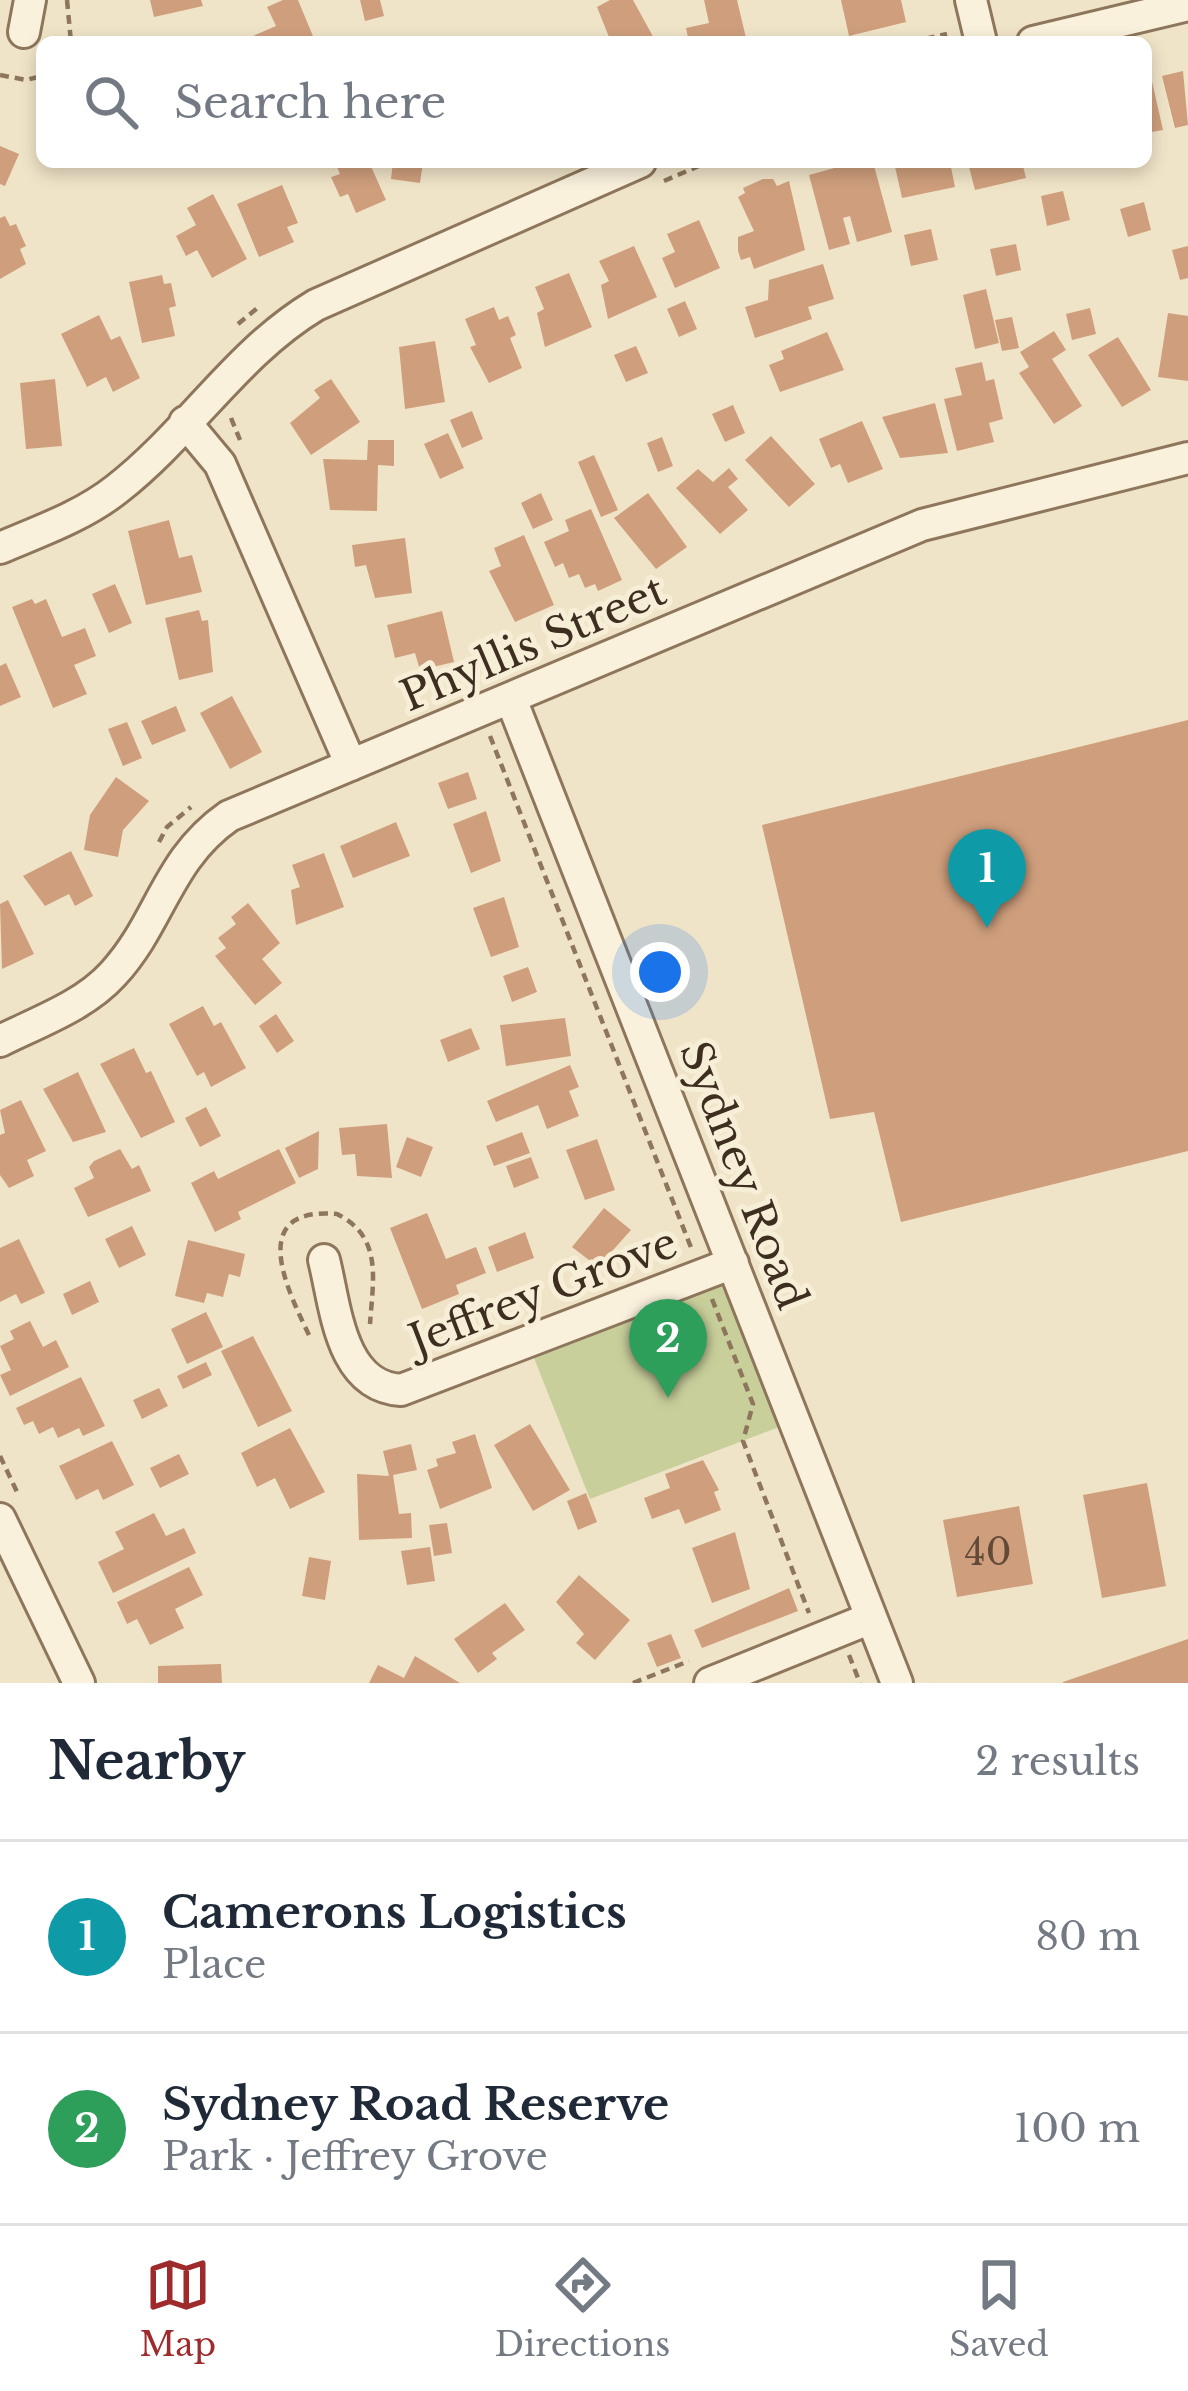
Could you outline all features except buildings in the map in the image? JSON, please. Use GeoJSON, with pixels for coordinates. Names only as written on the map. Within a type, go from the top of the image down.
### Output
{"type":"FeatureCollection","features":[{"type":"Feature","properties":{"kind":"street"},"geometry":{"type":"LineString","coordinates":[[24,32],[30,0]]}},
{"type":"Feature","properties":{"kind":"street"},"geometry":{"type":"LineString","coordinates":[[971,0],[980,36]]}},
{"type":"Feature","properties":{"kind":"street"},"geometry":{"type":"LineString","coordinates":[[1059,36],[1188,5]]}},
{"type":"Feature","properties":{"kind":"street"},"geometry":{"type":"LineString","coordinates":[[0,548],[98,503],[185,422],[267,335],[316,304],[626,168]]}},
{"type":"Feature","properties":{"kind":"street"},"geometry":{"type":"LineString","coordinates":[[185,422],[220,464],[351,765]]}},
{"type":"Feature","properties":{"kind":"street","name":"Phyllis Street"},"geometry":{"type":"LineString","coordinates":[[0,1041],[83,999],[113,974],[196,839],[229,816],[922,525],[1188,458]]}},
{"type":"Feature","properties":{"kind":"street","name":"Sydney Road"},"geometry":{"type":"LineString","coordinates":[[511,699],[897,1683]]}},
{"type":"Feature","properties":{"kind":"street","name":"Jeffrey Grove"},"geometry":{"type":"LineString","coordinates":[[324,1260],[344,1342],[358,1369],[380,1387],[401,1390],[733,1263]]}},
{"type":"Feature","properties":{"kind":"street"},"geometry":{"type":"LineString","coordinates":[[0,1520],[80,1683]]}},
{"type":"Feature","properties":{"kind":"street"},"geometry":{"type":"LineString","coordinates":[[710,1683],[871,1618]]}},
{"type":"Feature","properties":{"kind":"path"},"geometry":{"type":"LineString","coordinates":[[67,0],[70,36]]}},
{"type":"Feature","properties":{"kind":"path"},"geometry":{"type":"LineString","coordinates":[[936,36],[948,33]]}},
{"type":"Feature","properties":{"kind":"path"},"geometry":{"type":"LineString","coordinates":[[0,75],[36,78]]}},
{"type":"Feature","properties":{"kind":"path"},"geometry":{"type":"LineString","coordinates":[[490,736],[692,1248]]}},
{"type":"Feature","properties":{"kind":"path"},"geometry":{"type":"LineString","coordinates":[[316,1351],[278,1258],[287,1231],[314,1214],[337,1214],[369,1240],[371,1338]]}},
{"type":"Feature","properties":{"kind":"path"},"geometry":{"type":"LineString","coordinates":[[712,1300],[753,1404],[743,1441],[809,1613]]}},
{"type":"Feature","properties":{"kind":"path"},"geometry":{"type":"LineString","coordinates":[[850,1657],[860,1683]]}},
{"type":"Feature","properties":{"kind":"green space"},"geometry":{"type":"Polygon","coordinates":[[[733,1263],[795,1421],[590,1499],[528,1343],[733,1263]]]}},
{"type":"Feature","properties":{"kind":"place","name":"Camerons Logistics"},"geometry":{"type":"Point","coordinates":[987,928]}},
{"type":"Feature","properties":{"kind":"place","name":"Sydney Road Reserve"},"geometry":{"type":"Point","coordinates":[668,1398]}}]}
